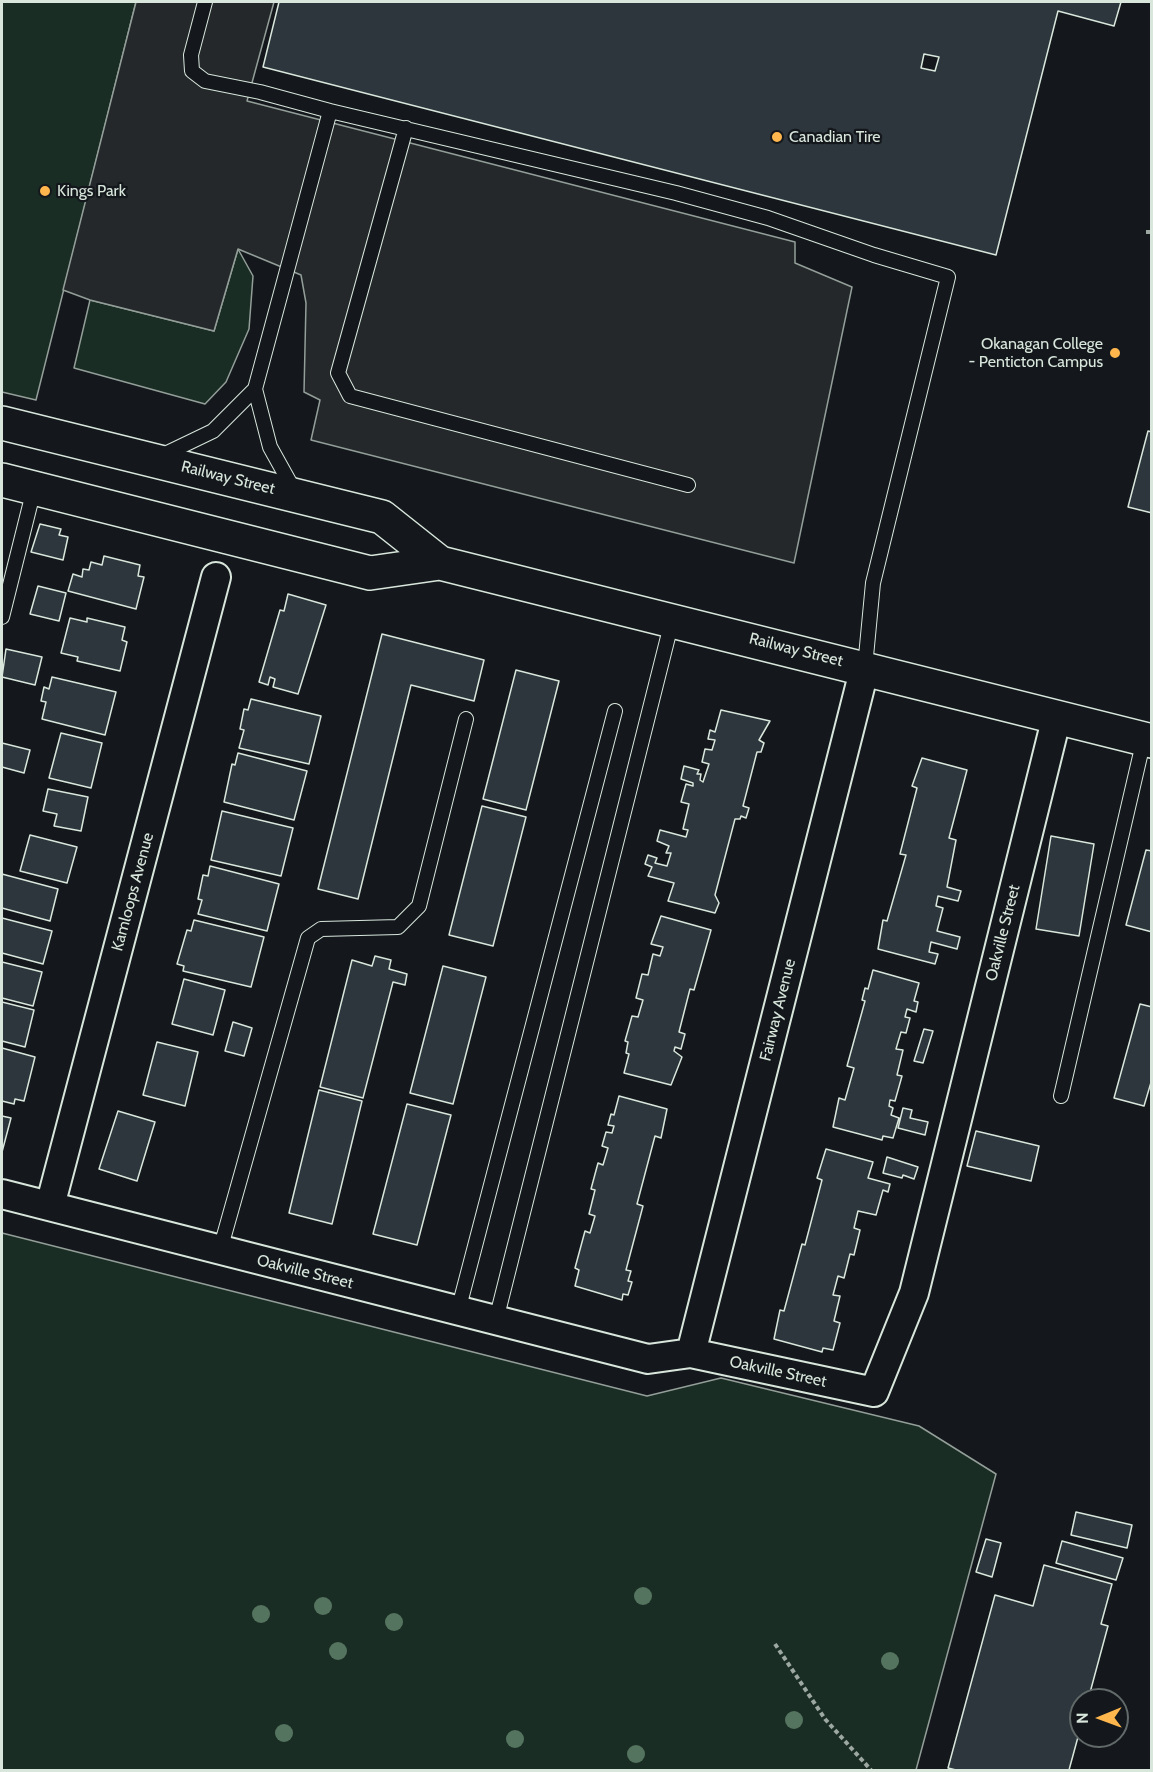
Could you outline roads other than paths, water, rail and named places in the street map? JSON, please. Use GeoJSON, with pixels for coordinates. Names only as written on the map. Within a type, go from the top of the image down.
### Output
{"type":"FeatureCollection","features":[{"type":"Feature","properties":{"kind":"highway","name":"Railway Street"},"geometry":{"type":"LineString","coordinates":[[2,423],[382,517],[440,563]]}},
{"type":"Feature","properties":{"kind":"highway","name":"Railway Street"},"geometry":{"type":"LineString","coordinates":[[2,480],[370,573],[440,563],[865,667],[1148,740]]}},
{"type":"Feature","properties":{"kind":"street","name":"Kamloops Avenue"},"geometry":{"type":"LineString","coordinates":[[50,1206],[216,577]]}},
{"type":"Feature","properties":{"kind":"street","name":"Fairway Avenue"},"geometry":{"type":"LineString","coordinates":[[691,1353],[865,667]]}},
{"type":"Feature","properties":{"kind":"street","name":"Oakville Street"},"geometry":{"type":"LineString","coordinates":[[2,1194],[648,1359],[691,1353],[874,1392],[914,1293],[1058,716]]}},
{"type":"Feature","properties":{"kind":"lane"},"geometry":{"type":"LineString","coordinates":[[205,2],[191,56],[192,71],[205,81],[260,92],[330,111],[612,177],[768,218],[874,255],[948,277],[873,583],[865,667]]}},
{"type":"Feature","properties":{"kind":"lane"},"geometry":{"type":"LineString","coordinates":[[297,495],[270,447],[255,389],[330,111]]}},
{"type":"Feature","properties":{"kind":"lane"},"geometry":{"type":"LineString","coordinates":[[406,128],[339,373],[350,396],[688,485]]}},
{"type":"Feature","properties":{"kind":"lane"},"geometry":{"type":"LineString","coordinates":[[154,460],[213,431],[255,389]]}},
{"type":"Feature","properties":{"kind":"lane"},"geometry":{"type":"LineString","coordinates":[[2,617],[34,488]]}},
{"type":"Feature","properties":{"kind":"lane"},"geometry":{"type":"LineString","coordinates":[[496,1320],[672,619]]}},
{"type":"Feature","properties":{"kind":"lane"},"geometry":{"type":"LineString","coordinates":[[458,1311],[615,711]]}},
{"type":"Feature","properties":{"kind":"lane"},"geometry":{"type":"LineString","coordinates":[[220,1250],[308,938],[321,929],[398,927],[419,906],[466,719]]}},
{"type":"Feature","properties":{"kind":"lane"},"geometry":{"type":"LineString","coordinates":[[1061,1096],[1148,740]]}},
{"type":"Feature","properties":{"kind":"place","name":"Canadian Tire"},"geometry":{"type":"Point","coordinates":[777,137]}},
{"type":"Feature","properties":{"kind":"place","name":"Kings Park"},"geometry":{"type":"Point","coordinates":[45,191]}},
{"type":"Feature","properties":{"kind":"place","name":"Okanagan College - Penticton Campus"},"geometry":{"type":"Point","coordinates":[1115,353]}}]}
